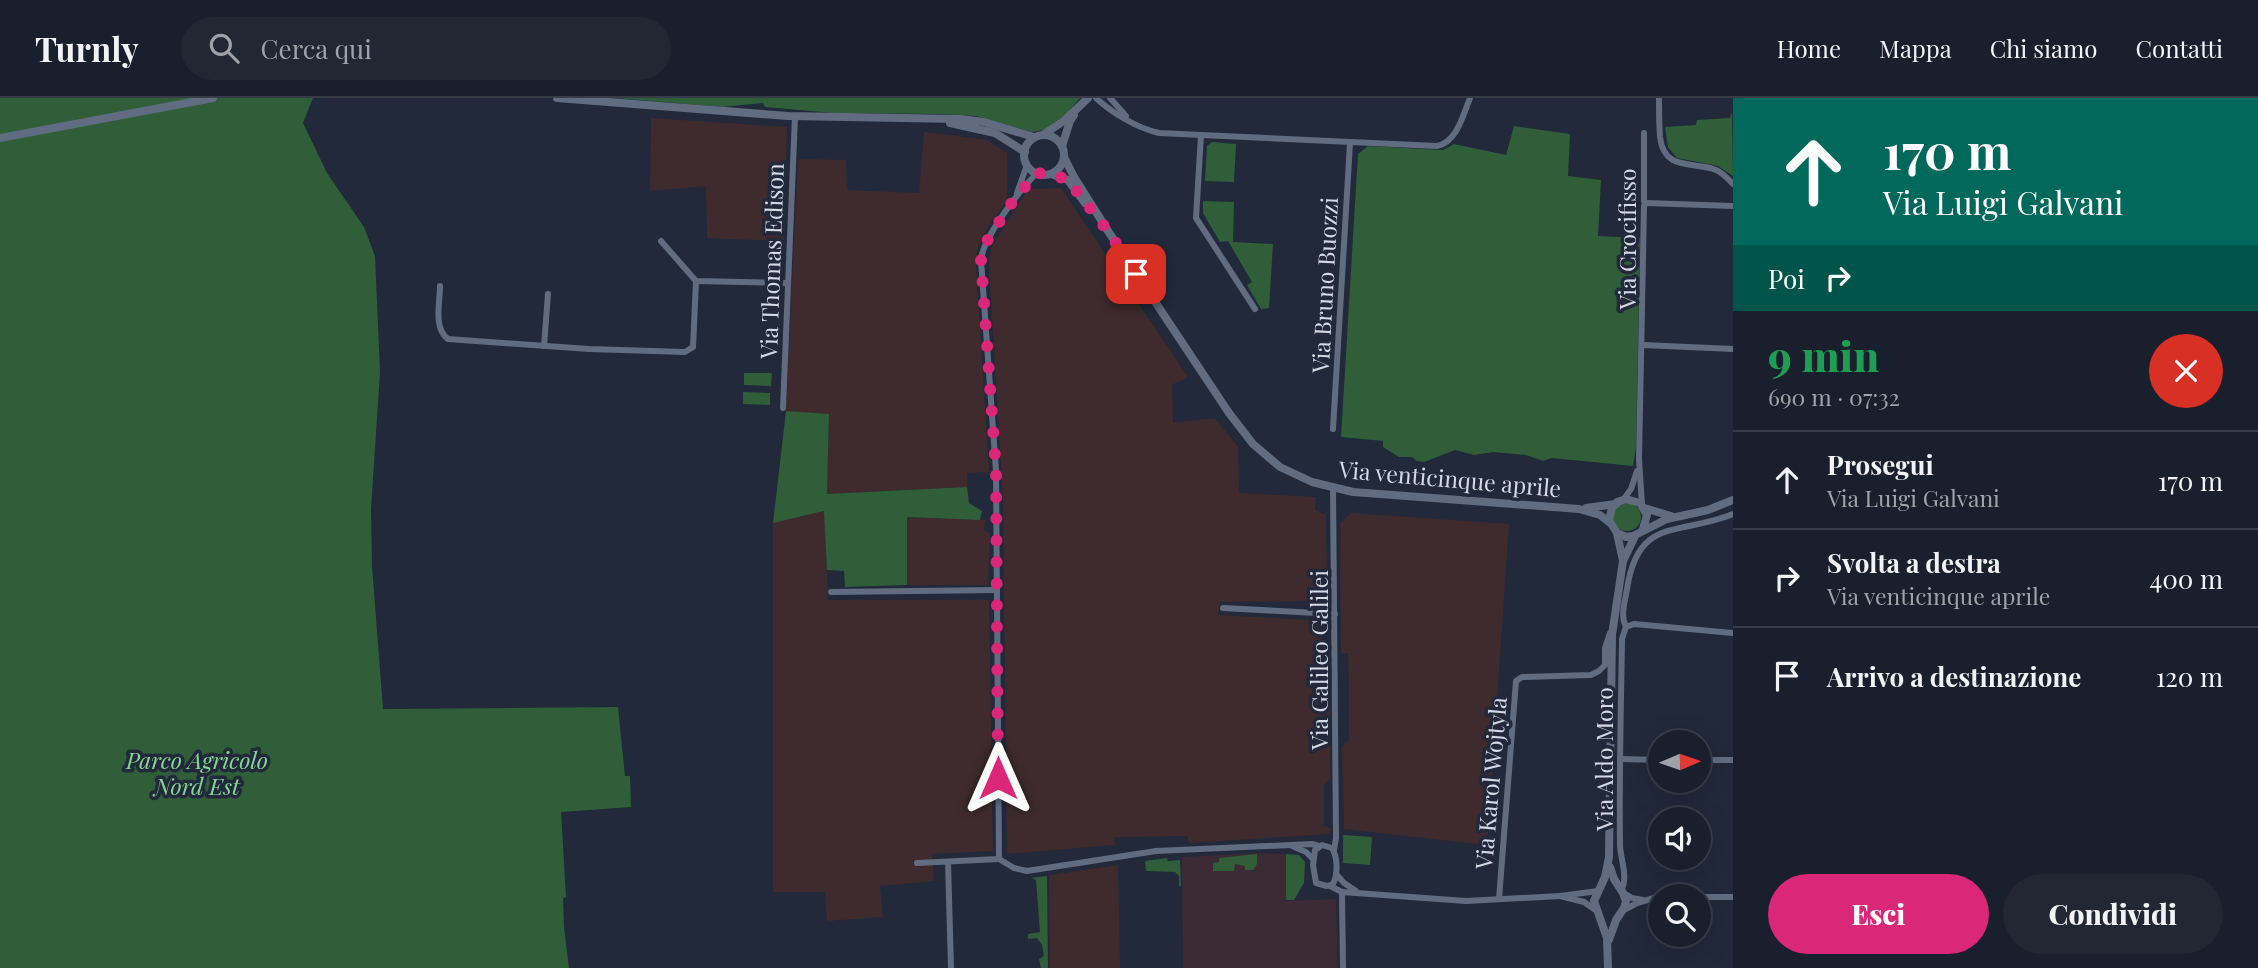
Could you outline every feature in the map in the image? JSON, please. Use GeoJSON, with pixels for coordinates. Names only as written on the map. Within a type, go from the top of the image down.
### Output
{"type":"FeatureCollection","features":[{"type":"Feature","properties":{"kind":"street"},"geometry":{"type":"LineString","coordinates":[[0,138],[213,98]]}},
{"type":"Feature","properties":{"kind":"street"},"geometry":{"type":"LineString","coordinates":[[557,98],[795,116],[968,119],[1034,137],[1044,134],[1080,107]]}},
{"type":"Feature","properties":{"kind":"street"},"geometry":{"type":"LineString","coordinates":[[1062,146],[1070,121],[1088,98]]}},
{"type":"Feature","properties":{"kind":"street"},"geometry":{"type":"LineString","coordinates":[[1096,98],[1129,120],[1159,133],[1444,145],[1453,136],[1470,98]]}},
{"type":"Feature","properties":{"kind":"street"},"geometry":{"type":"LineString","coordinates":[[1110,98],[1129,120]]}},
{"type":"Feature","properties":{"kind":"street"},"geometry":{"type":"LineString","coordinates":[[1660,98],[1660,139],[1664,152],[1684,165],[1720,172],[1733,184]]}},
{"type":"Feature","properties":{"kind":"street","name":"Via Thomas Edison"},"geometry":{"type":"LineString","coordinates":[[783,408],[795,116]]}},
{"type":"Feature","properties":{"kind":"street"},"geometry":{"type":"LineString","coordinates":[[926,119],[995,133],[1024,152]]}},
{"type":"Feature","properties":{"kind":"street","name":"Via Crocifisso"},"geometry":{"type":"LineString","coordinates":[[1639,459],[1646,203],[1644,133]]}},
{"type":"Feature","properties":{"kind":"street"},"geometry":{"type":"LineString","coordinates":[[1034,137],[1024,152],[1027,164],[1037,173],[1051,174],[1060,167],[1064,156],[1062,146],[1055,137],[1044,134]]}},
{"type":"Feature","properties":{"kind":"street"},"geometry":{"type":"LineString","coordinates":[[1201,135],[1196,218],[1255,309]]}},
{"type":"Feature","properties":{"kind":"street","name":"Via Bruno Buozzi"},"geometry":{"type":"LineString","coordinates":[[1333,429],[1350,143]]}},
{"type":"Feature","properties":{"kind":"street","name":"Via venticinque aprile"},"geometry":{"type":"LineString","coordinates":[[1064,156],[1108,231],[1223,404],[1253,444],[1271,461],[1289,472],[1333,489],[1579,509],[1600,515],[1610,523]]}},
{"type":"Feature","properties":{"kind":"street"},"geometry":{"type":"LineString","coordinates":[[1013,201],[1027,164]]}},
{"type":"Feature","properties":{"kind":"street"},"geometry":{"type":"LineString","coordinates":[[999,859],[996,471],[981,260],[984,246],[1013,201],[1037,173]]}},
{"type":"Feature","properties":{"kind":"street","name":"Via venticinque aprile"},"geometry":{"type":"LineString","coordinates":[[1051,174],[1068,180],[1108,231]]}},
{"type":"Feature","properties":{"kind":"street"},"geometry":{"type":"LineString","coordinates":[[1646,203],[1733,206]]}},
{"type":"Feature","properties":{"kind":"street"},"geometry":{"type":"LineString","coordinates":[[440,286],[439,328],[448,339],[544,346],[690,351],[693,347],[696,281],[661,241]]}},
{"type":"Feature","properties":{"kind":"street"},"geometry":{"type":"LineString","coordinates":[[696,281],[788,283]]}},
{"type":"Feature","properties":{"kind":"street"},"geometry":{"type":"LineString","coordinates":[[544,346],[548,294]]}},
{"type":"Feature","properties":{"kind":"street"},"geometry":{"type":"LineString","coordinates":[[1643,345],[1733,349]]}},
{"type":"Feature","properties":{"kind":"street"},"geometry":{"type":"LineString","coordinates":[[1623,561],[1617,533],[1610,523],[1610,512],[1636,477],[1639,459]]}},
{"type":"Feature","properties":{"kind":"street"},"geometry":{"type":"LineString","coordinates":[[1639,459],[1643,506],[1647,519],[1643,530]]}},
{"type":"Feature","properties":{"kind":"street","name":"Via Galileo Galilei"},"geometry":{"type":"LineString","coordinates":[[1333,489],[1336,874]]}},
{"type":"Feature","properties":{"kind":"street"},"geometry":{"type":"LineString","coordinates":[[1619,502],[1631,499],[1674,516]]}},
{"type":"Feature","properties":{"kind":"street"},"geometry":{"type":"LineString","coordinates":[[1608,947],[1594,901],[1607,873],[1609,857],[1611,659],[1613,623],[1623,561],[1635,536],[1643,530],[1674,516],[1708,510],[1733,500]]}},
{"type":"Feature","properties":{"kind":"street","name":"Via venticinque aprile"},"geometry":{"type":"LineString","coordinates":[[1579,509],[1619,502]]}},
{"type":"Feature","properties":{"kind":"street","name":"Via Aldo Moro"},"geometry":{"type":"LineString","coordinates":[[1621,891],[1625,878],[1620,847],[1622,639],[1626,627],[1622,617],[1631,566],[1643,545],[1652,538],[1733,514]]}},
{"type":"Feature","properties":{"kind":"street"},"geometry":{"type":"LineString","coordinates":[[1617,533],[1626,537],[1635,536]]}},
{"type":"Feature","properties":{"kind":"street"},"geometry":{"type":"LineString","coordinates":[[831,592],[997,590]]}},
{"type":"Feature","properties":{"kind":"street"},"geometry":{"type":"LineString","coordinates":[[1223,608],[1335,614]]}},
{"type":"Feature","properties":{"kind":"street","name":"Via Karol Wojtyla"},"geometry":{"type":"LineString","coordinates":[[1499,899],[1516,681],[1522,677],[1591,675],[1599,671],[1605,665],[1606,646],[1613,623]]}},
{"type":"Feature","properties":{"kind":"street"},"geometry":{"type":"LineString","coordinates":[[1626,627],[1634,624],[1733,633]]}},
{"type":"Feature","properties":{"kind":"street"},"geometry":{"type":"LineString","coordinates":[[1620,759],[1648,760]]}},
{"type":"Feature","properties":{"kind":"street"},"geometry":{"type":"LineString","coordinates":[[1712,760],[1733,760]]}},
{"type":"Feature","properties":{"kind":"street"},"geometry":{"type":"LineString","coordinates":[[1336,831],[1315,850],[1313,859],[1316,883],[1323,887],[1330,886],[1342,891],[1466,901],[1560,896],[1609,886],[1634,898],[1645,900]]}},
{"type":"Feature","properties":{"kind":"street"},"geometry":{"type":"LineString","coordinates":[[917,863],[999,859],[1014,868],[1027,871],[1156,851],[1312,844],[1334,850]]}},
{"type":"Feature","properties":{"kind":"street"},"geometry":{"type":"LineString","coordinates":[[1292,846],[1306,852],[1313,859]]}},
{"type":"Feature","properties":{"kind":"street"},"geometry":{"type":"LineString","coordinates":[[1608,968],[1608,947],[1612,929],[1626,902],[1612,876],[1609,857]]}},
{"type":"Feature","properties":{"kind":"street"},"geometry":{"type":"LineString","coordinates":[[948,862],[951,968]]}},
{"type":"Feature","properties":{"kind":"street"},"geometry":{"type":"LineString","coordinates":[[1336,874],[1357,892]]}},
{"type":"Feature","properties":{"kind":"street"},"geometry":{"type":"LineString","coordinates":[[1330,886],[1335,881],[1336,874]]}},
{"type":"Feature","properties":{"kind":"street"},"geometry":{"type":"LineString","coordinates":[[1342,891],[1343,968]]}},
{"type":"Feature","properties":{"kind":"street"},"geometry":{"type":"LineString","coordinates":[[1560,896],[1584,902],[1607,917],[1648,899]]}},
{"type":"Feature","properties":{"kind":"street"},"geometry":{"type":"LineString","coordinates":[[1711,897],[1733,897]]}},
{"type":"Feature","properties":{"kind":"shaded area"},"geometry":{"type":"Polygon","coordinates":[[[651,118],[787,127],[784,241],[707,238],[706,186],[650,191],[651,118]]]}},
{"type":"Feature","properties":{"kind":"shaded area"},"geometry":{"type":"Polygon","coordinates":[[[924,132],[987,140],[1007,153],[1007,200],[983,235],[977,251],[976,267],[989,472],[967,473],[967,487],[827,494],[829,415],[786,411],[798,159],[846,160],[847,190],[919,193],[924,132]]]}},
{"type":"Feature","properties":{"kind":"shaded area"},"geometry":{"type":"Polygon","coordinates":[[[1061,188],[1188,377],[1172,385],[1173,423],[1215,418],[1238,447],[1239,493],[1316,497],[1315,510],[1326,515],[1327,601],[1220,602],[1218,615],[1329,621],[1329,631],[1322,635],[1323,662],[1329,665],[1330,670],[1330,780],[1324,785],[1324,826],[1331,829],[1329,834],[1189,843],[1187,836],[1115,837],[1115,845],[1007,854],[1003,500],[989,264],[991,248],[1028,189],[1061,188]]]}},
{"type":"Feature","properties":{"kind":"shaded area"},"geometry":{"type":"Polygon","coordinates":[[[825,511],[828,600],[989,600],[993,851],[932,854],[934,881],[880,886],[883,917],[827,921],[825,892],[773,892],[773,523],[825,511]]]}},
{"type":"Feature","properties":{"kind":"shaded area"},"geometry":{"type":"Polygon","coordinates":[[[1351,513],[1509,524],[1487,845],[1344,829],[1342,746],[1349,740],[1349,689],[1348,653],[1341,653],[1340,523],[1351,513]]]}},
{"type":"Feature","properties":{"kind":"shaded area"},"geometry":{"type":"Polygon","coordinates":[[[907,517],[985,520],[984,530],[990,533],[988,585],[907,585],[907,517]]]}},
{"type":"Feature","properties":{"kind":"shaded area"},"geometry":{"type":"Polygon","coordinates":[[[1286,854],[1286,901],[1336,899],[1338,968],[1183,968],[1182,857],[1286,854]]]}},
{"type":"Feature","properties":{"kind":"shaded area"},"geometry":{"type":"Polygon","coordinates":[[[1118,865],[1120,968],[1050,968],[1049,875],[1118,865]]]}},
{"type":"Feature","properties":{"kind":"green space","name":"Parco Agricolo Nord Est"},"geometry":{"type":"Polygon","coordinates":[[[0,98],[313,98],[303,123],[327,173],[364,227],[375,256],[380,372],[371,509],[372,566],[383,709],[618,707],[625,776],[630,776],[631,807],[561,812],[566,897],[563,898],[564,927],[569,968],[0,968],[0,98]]]}},
{"type":"Feature","properties":{"kind":"green space"},"geometry":{"type":"Polygon","coordinates":[[[615,98],[1080,98],[1061,120],[1048,129],[1032,132],[976,116],[834,113],[765,107],[763,103],[722,107],[615,98]]]}},
{"type":"Feature","properties":{"kind":"green space"},"geometry":{"type":"Polygon","coordinates":[[[1732,112],[1733,176],[1718,166],[1677,158],[1668,147],[1665,127],[1696,125],[1697,120],[1730,118],[1732,112]]]}},
{"type":"Feature","properties":{"kind":"green space"},"geometry":{"type":"Polygon","coordinates":[[[1514,126],[1570,134],[1568,176],[1601,180],[1598,236],[1640,238],[1636,447],[1633,466],[1552,458],[1543,461],[1526,455],[1493,452],[1474,455],[1455,450],[1424,462],[1412,457],[1399,457],[1383,447],[1383,441],[1341,437],[1358,154],[1368,146],[1443,150],[1454,144],[1506,155],[1514,126]]]}},
{"type":"Feature","properties":{"kind":"green space"},"geometry":{"type":"Polygon","coordinates":[[[1212,142],[1236,144],[1234,182],[1205,181],[1207,146],[1212,142]]]}},
{"type":"Feature","properties":{"kind":"green space"},"geometry":{"type":"Polygon","coordinates":[[[1203,201],[1234,202],[1233,242],[1273,244],[1269,308],[1261,309],[1247,285],[1252,282],[1228,241],[1220,242],[1203,213],[1203,201]]]}},
{"type":"Feature","properties":{"kind":"green space"},"geometry":{"type":"Polygon","coordinates":[[[744,373],[772,373],[771,386],[744,385],[744,373]]]}},
{"type":"Feature","properties":{"kind":"green space"},"geometry":{"type":"Polygon","coordinates":[[[743,392],[770,393],[770,405],[743,404],[743,392]]]}},
{"type":"Feature","properties":{"kind":"green space"},"geometry":{"type":"Polygon","coordinates":[[[786,411],[829,414],[827,494],[967,487],[969,503],[982,511],[980,520],[907,517],[907,585],[845,587],[844,571],[827,570],[824,511],[773,523],[786,411]]]}},
{"type":"Feature","properties":{"kind":"green space"},"geometry":{"type":"Polygon","coordinates":[[[1627,503],[1637,507],[1641,517],[1637,527],[1627,531],[1617,527],[1613,517],[1617,507],[1627,503]]]}},
{"type":"Feature","properties":{"kind":"green space"},"geometry":{"type":"Polygon","coordinates":[[[1343,835],[1372,837],[1370,865],[1343,863],[1343,835]]]}},
{"type":"Feature","properties":{"kind":"green space"},"geometry":{"type":"Polygon","coordinates":[[[1257,854],[1257,864],[1253,870],[1245,870],[1245,866],[1235,864],[1234,871],[1213,871],[1213,863],[1219,862],[1219,858],[1257,854]]]}},
{"type":"Feature","properties":{"kind":"green space"},"geometry":{"type":"Polygon","coordinates":[[[1286,854],[1299,855],[1305,862],[1304,883],[1294,900],[1286,900],[1286,854]]]}},
{"type":"Feature","properties":{"kind":"green space"},"geometry":{"type":"Polygon","coordinates":[[[1167,858],[1168,861],[1180,860],[1181,886],[1179,876],[1175,872],[1146,871],[1145,861],[1167,858]]]}},
{"type":"Feature","properties":{"kind":"green space"},"geometry":{"type":"Polygon","coordinates":[[[1047,876],[1048,968],[1041,968],[1039,959],[1044,956],[1042,945],[1037,938],[1028,939],[1028,934],[1040,932],[1036,880],[1031,878],[1047,876]]]}},
{"type":"Feature","properties":{"kind":"route"},"geometry":{"type":"LineString","coordinates":[[998,778],[996,471],[982,251],[1013,201],[1037,173],[1051,174],[1068,180],[1108,231],[1136,274]]}}]}
